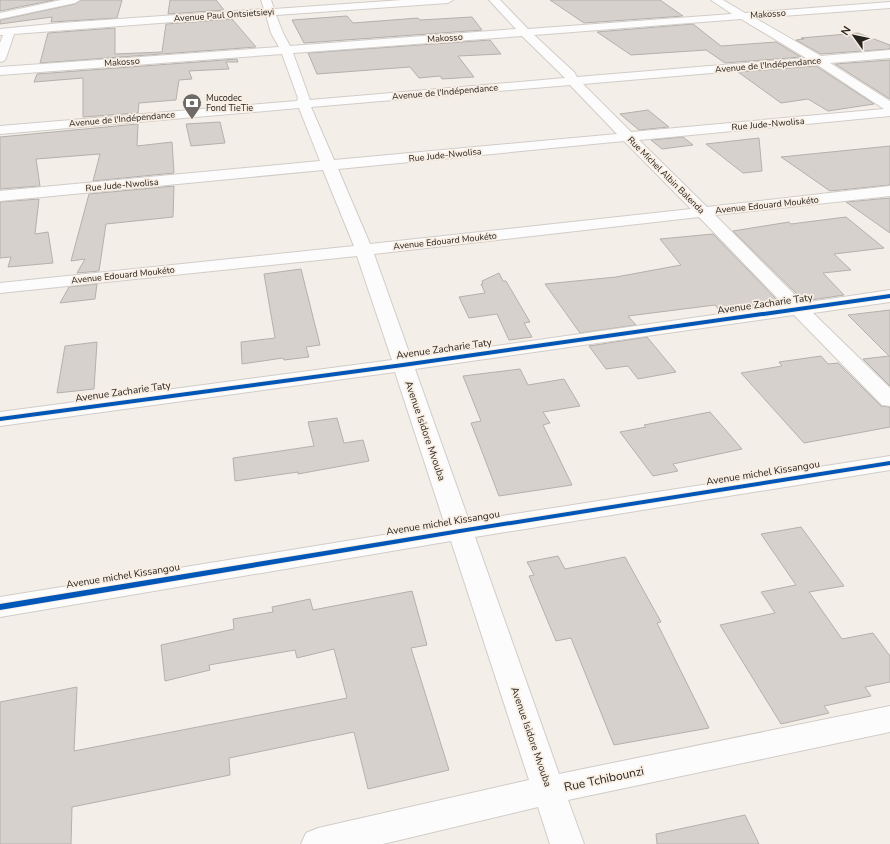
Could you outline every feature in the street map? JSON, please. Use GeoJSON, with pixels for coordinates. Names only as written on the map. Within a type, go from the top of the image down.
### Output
{"type":"FeatureCollection","features":[{"type":"Feature","properties":{"kind":"street"},"geometry":{"type":"LineString","coordinates":[[0,16],[62,14],[75,0]]}},
{"type":"Feature","properties":{"kind":"street","name":"Avenue Isidore Mvouba"},"geometry":{"type":"LineString","coordinates":[[266,0],[277,33],[286,49],[303,100],[364,250],[567,844]]}},
{"type":"Feature","properties":{"kind":"street","name":"Avenue Paul Ontsietsieyi"},"geometry":{"type":"LineString","coordinates":[[5,31],[62,14],[270,12],[448,0]]}},
{"type":"Feature","properties":{"kind":"street","name":"Rue Michel Albin Balenda"},"geometry":{"type":"LineString","coordinates":[[494,0],[508,16],[572,78],[627,137],[703,212],[797,309],[890,400]]}},
{"type":"Feature","properties":{"kind":"street"},"geometry":{"type":"LineString","coordinates":[[716,0],[815,58],[890,107]]}},
{"type":"Feature","properties":{"kind":"street","name":"Makosso"},"geometry":{"type":"LineString","coordinates":[[0,71],[890,5]]}},
{"type":"Feature","properties":{"kind":"street"},"geometry":{"type":"LineString","coordinates":[[0,58],[5,31]]}},
{"type":"Feature","properties":{"kind":"street","name":"Avenue de l'Indépendance"},"geometry":{"type":"LineString","coordinates":[[815,58],[890,49]]}},
{"type":"Feature","properties":{"kind":"street","name":"Avenue de l'Indépendance"},"geometry":{"type":"LineString","coordinates":[[0,122],[303,100],[815,58],[890,54]]}},
{"type":"Feature","properties":{"kind":"street","name":"Avenue de l'Indépendance"},"geometry":{"type":"LineString","coordinates":[[0,130],[303,100]]}},
{"type":"Feature","properties":{"kind":"street","name":"Rue Jude-Nwolisa"},"geometry":{"type":"LineString","coordinates":[[0,196],[890,112]]}},
{"type":"Feature","properties":{"kind":"street","name":"Avenue Edouard Moukéto"},"geometry":{"type":"LineString","coordinates":[[0,288],[364,250],[890,191]]}},
{"type":"Feature","properties":{"kind":"street","name":"Avenue Zacharie Taty"},"geometry":{"type":"LineString","coordinates":[[0,419],[403,365],[890,296]]}},
{"type":"Feature","properties":{"kind":"street","name":"Avenue michel Kissangou"},"geometry":{"type":"LineString","coordinates":[[0,606],[460,530],[890,463]]}},
{"type":"Feature","properties":{"kind":"street","name":"Rue Tchibounzi"},"geometry":{"type":"LineString","coordinates":[[318,844],[549,790],[890,718]]}},
{"type":"Feature","properties":{"kind":"building"},"geometry":{"type":"Polygon","coordinates":[[[0,0],[54,0],[0,11],[0,0]]]}},
{"type":"Feature","properties":{"kind":"building"},"geometry":{"type":"Polygon","coordinates":[[[81,0],[122,0],[117,18],[51,22],[52,17],[0,24],[0,20],[75,4],[81,0]]]}},
{"type":"Feature","properties":{"kind":"building"},"geometry":{"type":"Polygon","coordinates":[[[170,0],[216,0],[224,10],[168,14],[170,0]]]}},
{"type":"Feature","properties":{"kind":"building"},"geometry":{"type":"Polygon","coordinates":[[[550,0],[660,0],[683,16],[584,23],[550,0]]]}},
{"type":"Feature","properties":{"kind":"building"},"geometry":{"type":"Polygon","coordinates":[[[347,16],[353,23],[418,18],[420,20],[472,17],[482,30],[304,43],[292,20],[347,16]]]}},
{"type":"Feature","properties":{"kind":"building"},"geometry":{"type":"Polygon","coordinates":[[[232,19],[256,47],[40,63],[48,33],[115,28],[115,54],[162,52],[166,24],[232,19]]]}},
{"type":"Feature","properties":{"kind":"building"},"geometry":{"type":"Polygon","coordinates":[[[693,24],[721,46],[776,42],[801,57],[725,63],[706,50],[631,55],[597,32],[693,24]]]}},
{"type":"Feature","properties":{"kind":"building"},"geometry":{"type":"Polygon","coordinates":[[[858,33],[890,45],[890,49],[821,54],[796,40],[804,39],[801,38],[858,33]]]}},
{"type":"Feature","properties":{"kind":"building"},"geometry":{"type":"Polygon","coordinates":[[[490,40],[501,54],[458,56],[474,77],[442,79],[440,76],[419,78],[410,67],[317,74],[308,53],[490,40]]]}},
{"type":"Feature","properties":{"kind":"building"},"geometry":{"type":"Polygon","coordinates":[[[237,59],[238,62],[226,62],[229,69],[189,71],[192,79],[179,80],[176,100],[139,103],[138,113],[83,117],[83,78],[34,82],[37,74],[237,59]]]}},
{"type":"Feature","properties":{"kind":"building"},"geometry":{"type":"Polygon","coordinates":[[[890,60],[890,99],[835,64],[890,60]]]}},
{"type":"Feature","properties":{"kind":"building"},"geometry":{"type":"Polygon","coordinates":[[[816,66],[874,104],[828,111],[808,99],[781,103],[738,72],[816,66]]]}},
{"type":"Feature","properties":{"kind":"building"},"geometry":{"type":"Polygon","coordinates":[[[648,110],[669,127],[639,130],[620,114],[648,110]]]}},
{"type":"Feature","properties":{"kind":"building"},"geometry":{"type":"Polygon","coordinates":[[[220,122],[225,143],[191,146],[186,124],[220,122]]]}},
{"type":"Feature","properties":{"kind":"building"},"geometry":{"type":"Polygon","coordinates":[[[138,124],[137,146],[172,142],[174,173],[93,181],[100,154],[36,159],[40,186],[0,189],[0,137],[138,124]]]}},
{"type":"Feature","properties":{"kind":"building"},"geometry":{"type":"Polygon","coordinates":[[[683,137],[693,145],[662,149],[651,140],[683,137]]]}},
{"type":"Feature","properties":{"kind":"building"},"geometry":{"type":"Polygon","coordinates":[[[759,138],[762,171],[743,173],[706,144],[759,138]]]}},
{"type":"Feature","properties":{"kind":"building"},"geometry":{"type":"Polygon","coordinates":[[[890,146],[890,185],[830,191],[781,157],[890,146]]]}},
{"type":"Feature","properties":{"kind":"building"},"geometry":{"type":"Polygon","coordinates":[[[174,186],[173,217],[106,224],[99,271],[77,273],[85,259],[71,261],[89,194],[174,186]]]}},
{"type":"Feature","properties":{"kind":"building"},"geometry":{"type":"Polygon","coordinates":[[[890,198],[890,233],[846,202],[890,198]]]}},
{"type":"Feature","properties":{"kind":"building"},"geometry":{"type":"Polygon","coordinates":[[[39,199],[35,234],[48,232],[53,263],[8,267],[11,257],[0,258],[0,202],[39,199]]]}},
{"type":"Feature","properties":{"kind":"building"},"geometry":{"type":"Polygon","coordinates":[[[846,217],[884,248],[834,254],[851,270],[823,273],[844,295],[804,301],[733,231],[789,222],[791,224],[846,217]]]}},
{"type":"Feature","properties":{"kind":"building"},"geometry":{"type":"Polygon","coordinates":[[[713,234],[781,304],[720,311],[715,305],[628,316],[636,325],[580,333],[545,284],[616,277],[681,265],[660,239],[713,234]]]}},
{"type":"Feature","properties":{"kind":"building"},"geometry":{"type":"Polygon","coordinates":[[[301,269],[320,345],[306,347],[309,357],[284,360],[283,358],[242,364],[241,342],[275,338],[264,274],[301,269]]]}},
{"type":"Feature","properties":{"kind":"building"},"geometry":{"type":"Polygon","coordinates":[[[499,273],[503,281],[506,281],[530,322],[524,323],[532,337],[509,340],[497,314],[469,318],[459,297],[485,293],[481,284],[483,284],[482,281],[499,273]]]}},
{"type":"Feature","properties":{"kind":"building"},"geometry":{"type":"Polygon","coordinates":[[[97,284],[95,299],[60,303],[69,287],[97,284]]]}},
{"type":"Feature","properties":{"kind":"building"},"geometry":{"type":"Polygon","coordinates":[[[890,310],[890,386],[863,359],[889,356],[848,315],[890,310]]]}},
{"type":"Feature","properties":{"kind":"building"},"geometry":{"type":"Polygon","coordinates":[[[647,337],[676,372],[638,379],[628,366],[606,369],[589,346],[647,337]]]}},
{"type":"Feature","properties":{"kind":"building"},"geometry":{"type":"Polygon","coordinates":[[[97,342],[94,389],[57,393],[65,346],[97,342]]]}},
{"type":"Feature","properties":{"kind":"building"},"geometry":{"type":"Polygon","coordinates":[[[821,356],[828,364],[838,363],[881,406],[890,407],[890,427],[804,443],[741,373],[782,366],[779,362],[821,356]]]}},
{"type":"Feature","properties":{"kind":"building"},"geometry":{"type":"Polygon","coordinates":[[[520,369],[528,385],[564,379],[580,406],[543,412],[550,423],[543,425],[572,485],[499,496],[471,423],[481,421],[463,376],[520,369]]]}},
{"type":"Feature","properties":{"kind":"building"},"geometry":{"type":"Polygon","coordinates":[[[710,412],[742,449],[673,464],[678,471],[653,476],[620,432],[646,427],[644,425],[710,412]]]}},
{"type":"Feature","properties":{"kind":"building"},"geometry":{"type":"Polygon","coordinates":[[[337,418],[344,443],[363,440],[369,461],[298,474],[298,472],[235,481],[233,458],[314,446],[308,422],[337,418]]]}},
{"type":"Feature","properties":{"kind":"building"},"geometry":{"type":"Polygon","coordinates":[[[801,527],[844,586],[809,592],[842,639],[873,633],[890,656],[890,682],[865,687],[871,696],[824,706],[829,713],[781,724],[720,625],[775,613],[761,592],[796,585],[761,534],[801,527]]]}},
{"type":"Feature","properties":{"kind":"building"},"geometry":{"type":"Polygon","coordinates":[[[558,556],[565,569],[625,557],[661,622],[657,623],[709,728],[614,745],[571,638],[556,641],[529,576],[534,575],[527,562],[558,556]]]}},
{"type":"Feature","properties":{"kind":"building"},"geometry":{"type":"Polygon","coordinates":[[[412,591],[427,645],[411,648],[449,770],[368,789],[354,732],[229,758],[230,775],[72,807],[71,844],[0,844],[0,702],[77,687],[74,751],[347,698],[334,649],[297,658],[295,650],[209,665],[210,670],[165,681],[161,645],[234,629],[233,619],[273,612],[272,607],[310,599],[313,610],[412,591]]]}},
{"type":"Feature","properties":{"kind":"building"},"geometry":{"type":"Polygon","coordinates":[[[745,815],[759,844],[657,844],[656,834],[745,815]]]}},
{"type":"Feature","properties":{"kind":"cycle path"},"geometry":{"type":"LineString","coordinates":[[0,419],[403,365],[890,296]]}},
{"type":"Feature","properties":{"kind":"cycle path"},"geometry":{"type":"LineString","coordinates":[[0,607],[460,531],[890,463]]}},
{"type":"Feature","properties":{"kind":"place","name":"Mucodec Fond TieTie"},"geometry":{"type":"Point","coordinates":[192,120]}}]}
